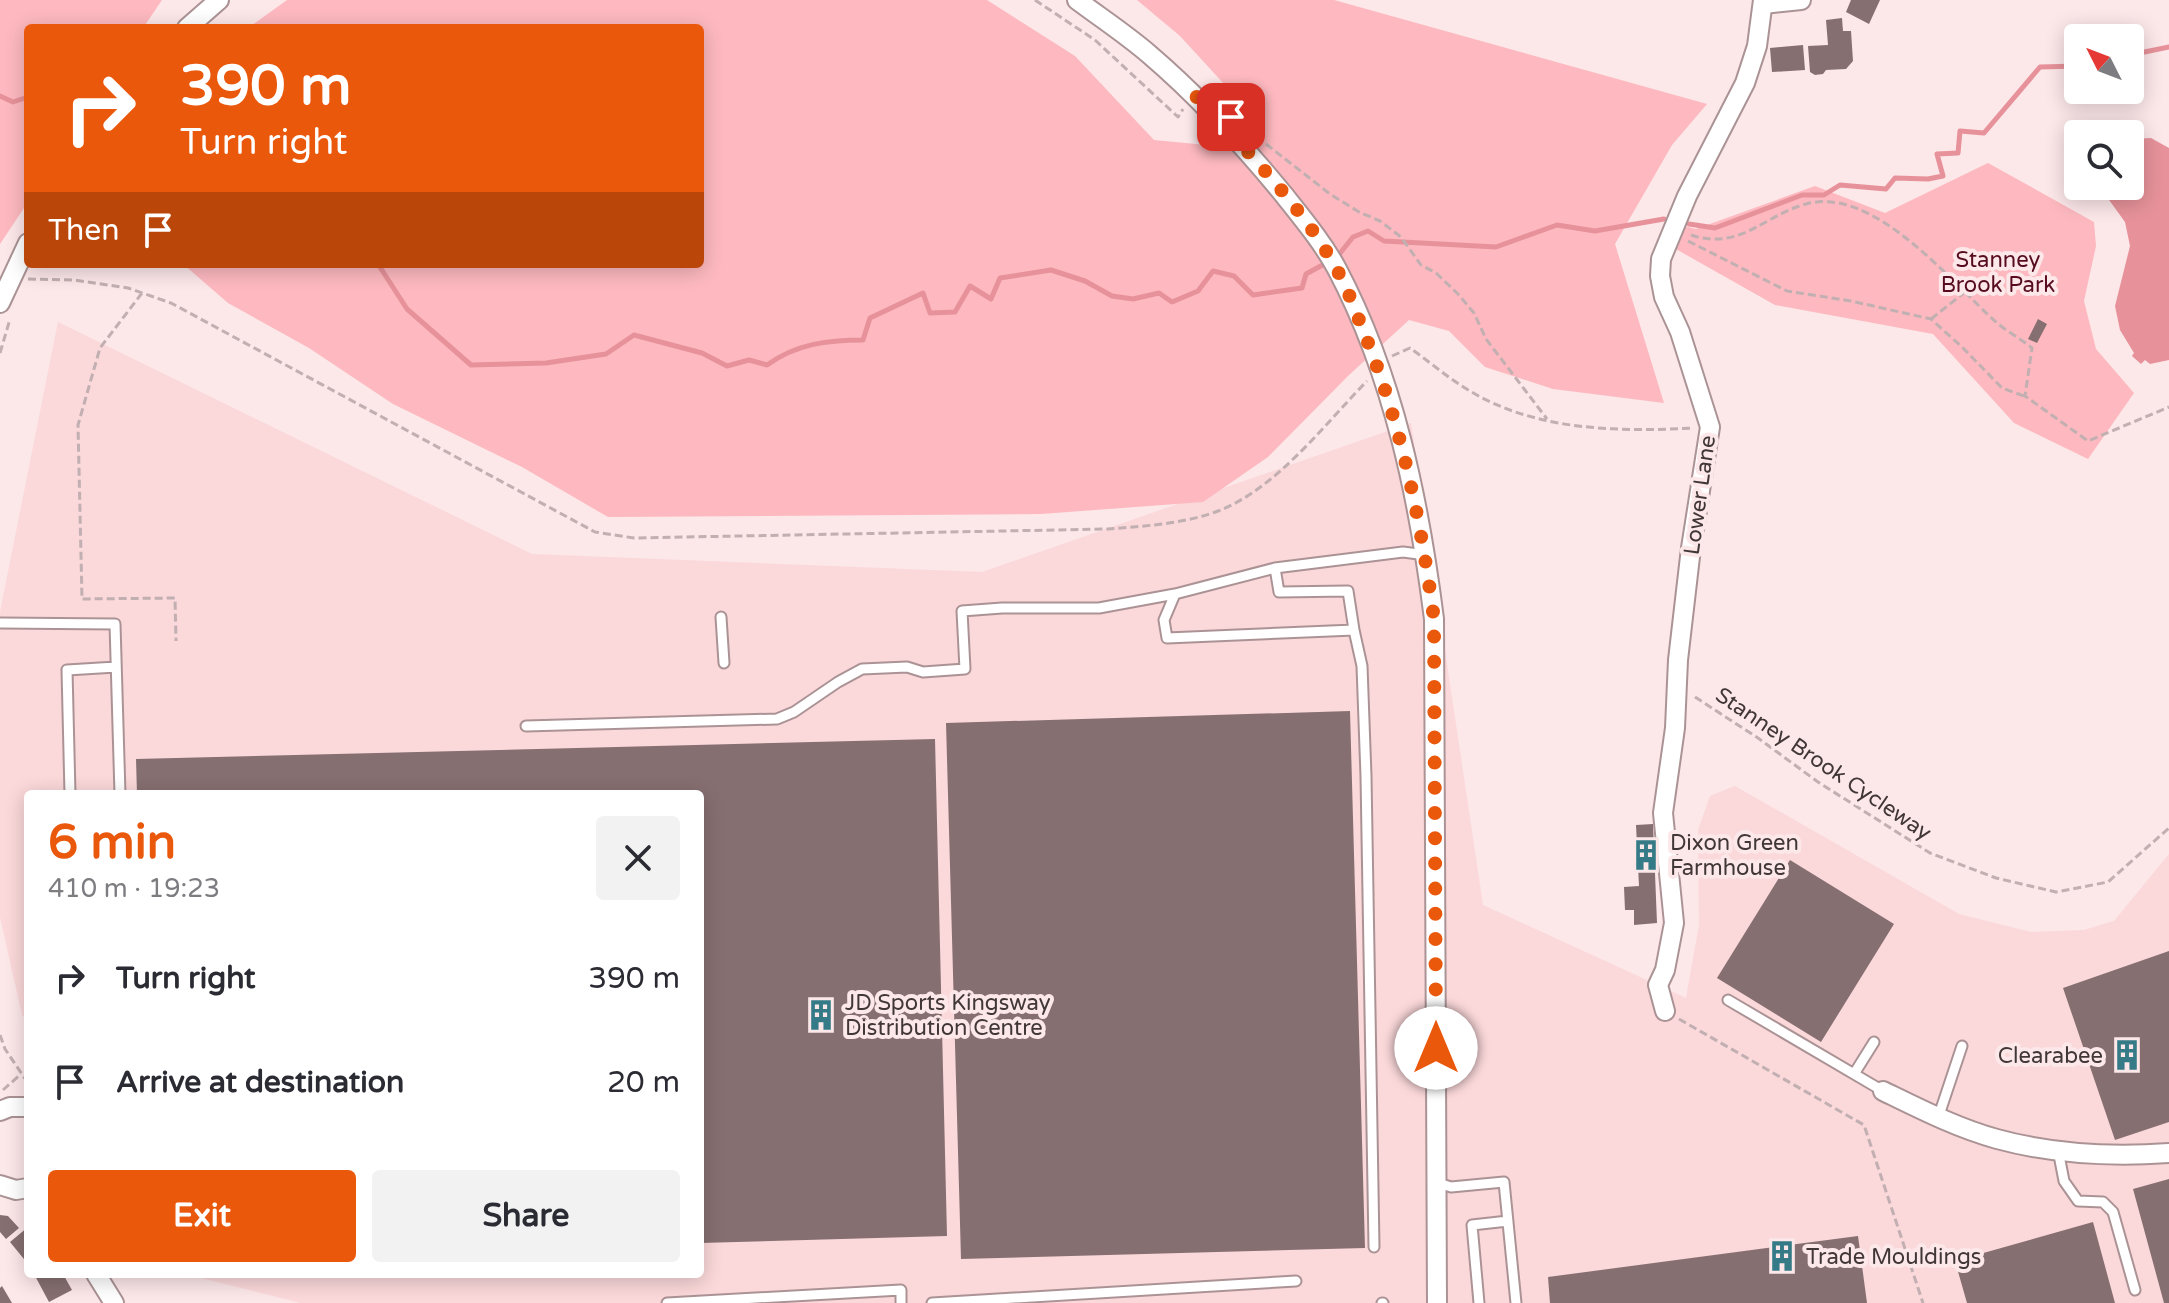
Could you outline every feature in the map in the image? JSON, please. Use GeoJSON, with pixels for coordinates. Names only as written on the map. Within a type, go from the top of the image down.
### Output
{"type":"FeatureCollection","features":[{"type":"Feature","properties":{"kind":"street"},"geometry":{"type":"LineString","coordinates":[[192,24],[219,0]]}},
{"type":"Feature","properties":{"kind":"street"},"geometry":{"type":"LineString","coordinates":[[1077,0],[1148,53],[1193,93],[1265,172],[1325,250],[1337,269],[1379,369],[1406,460],[1426,555],[1434,619],[1437,1303]]}},
{"type":"Feature","properties":{"kind":"street"},"geometry":{"type":"LineString","coordinates":[[1763,2],[1801,0]]}},
{"type":"Feature","properties":{"kind":"street","name":"Lower Lane"},"geometry":{"type":"LineString","coordinates":[[1665,1011],[1658,985],[1665,970],[1674,923],[1663,813],[1675,728],[1691,548],[1710,427],[1680,332],[1664,297],[1661,259],[1672,229],[1745,83],[1757,46],[1763,2]]}},
{"type":"Feature","properties":{"kind":"street"},"geometry":{"type":"LineString","coordinates":[[5,311],[24,255]]}},
{"type":"Feature","properties":{"kind":"street"},"geometry":{"type":"LineString","coordinates":[[1883,1091],[1938,1118],[1998,1139],[2122,1157],[2169,1153]]}},
{"type":"Feature","properties":{"kind":"street"},"geometry":{"type":"LineString","coordinates":[[0,1105],[24,1107]]}},
{"type":"Feature","properties":{"kind":"street"},"geometry":{"type":"LineString","coordinates":[[98,1278],[114,1303]]}},
{"type":"Feature","properties":{"kind":"lane"},"geometry":{"type":"LineString","coordinates":[[526,726],[777,719],[794,712],[862,669],[907,667],[923,672],[965,669],[962,611],[1099,608],[1175,594],[1275,568],[1403,552],[1426,555]]}},
{"type":"Feature","properties":{"kind":"lane"},"geometry":{"type":"LineString","coordinates":[[1275,568],[1279,592],[1348,591],[1362,666],[1374,1247]]}},
{"type":"Feature","properties":{"kind":"lane"},"geometry":{"type":"LineString","coordinates":[[1175,594],[1164,620],[1167,638],[1354,630]]}},
{"type":"Feature","properties":{"kind":"lane"},"geometry":{"type":"LineString","coordinates":[[721,617],[724,663]]}},
{"type":"Feature","properties":{"kind":"lane"},"geometry":{"type":"LineString","coordinates":[[0,623],[115,624],[120,790]]}},
{"type":"Feature","properties":{"kind":"lane"},"geometry":{"type":"LineString","coordinates":[[70,790],[67,670],[116,667]]}},
{"type":"Feature","properties":{"kind":"lane"},"geometry":{"type":"LineString","coordinates":[[1728,1000],[1883,1091]]}},
{"type":"Feature","properties":{"kind":"lane"},"geometry":{"type":"LineString","coordinates":[[1854,1074],[1874,1042]]}},
{"type":"Feature","properties":{"kind":"lane"},"geometry":{"type":"LineString","coordinates":[[1938,1118],[1962,1046]]}},
{"type":"Feature","properties":{"kind":"lane"},"geometry":{"type":"LineString","coordinates":[[2058,1150],[2064,1181],[2078,1201],[2103,1202],[2113,1212],[2135,1290]]}},
{"type":"Feature","properties":{"kind":"lane"},"geometry":{"type":"LineString","coordinates":[[1435,1182],[1451,1187],[1504,1182],[1516,1303]]}},
{"type":"Feature","properties":{"kind":"lane"},"geometry":{"type":"LineString","coordinates":[[1479,1303],[1472,1225],[1508,1221]]}},
{"type":"Feature","properties":{"kind":"lane"},"geometry":{"type":"LineString","coordinates":[[932,1303],[1121,1298],[1296,1281]]}},
{"type":"Feature","properties":{"kind":"lane"},"geometry":{"type":"LineString","coordinates":[[667,1303],[901,1290],[901,1303]]}},
{"type":"Feature","properties":{"kind":"path"},"geometry":{"type":"LineString","coordinates":[[1035,0],[1095,40],[1178,117],[1193,93]]}},
{"type":"Feature","properties":{"kind":"path"},"geometry":{"type":"LineString","coordinates":[[1264,143],[1330,194],[1380,221],[1401,237],[1421,265],[1436,273],[1474,313],[1486,339],[1548,420]]}},
{"type":"Feature","properties":{"kind":"path"},"geometry":{"type":"LineString","coordinates":[[1672,229],[1710,241],[1750,231],[1805,204],[1831,201],[1879,219],[1917,246],[1999,325],[2032,348],[2025,396]]}},
{"type":"Feature","properties":{"kind":"path"},"geometry":{"type":"LineString","coordinates":[[1672,229],[1695,246],[1787,291],[1931,319],[2002,388],[2025,396],[2088,441],[2169,407]]}},
{"type":"Feature","properties":{"kind":"path"},"geometry":{"type":"LineString","coordinates":[[26,279],[74,280],[128,288],[171,303],[595,532],[634,538],[1108,529],[1176,522],[1220,510],[1259,489],[1395,353],[1410,348],[1471,392],[1527,417],[1603,429],[1710,427]]}},
{"type":"Feature","properties":{"kind":"path"},"geometry":{"type":"LineString","coordinates":[[1931,319],[1965,292]]}},
{"type":"Feature","properties":{"kind":"path"},"geometry":{"type":"LineString","coordinates":[[142,293],[100,348],[78,425],[82,599],[175,598],[176,641]]}},
{"type":"Feature","properties":{"kind":"path"},"geometry":{"type":"LineString","coordinates":[[0,353],[5,311]]}},
{"type":"Feature","properties":{"kind":"path","name":"Stanney Brook Cycleway"},"geometry":{"type":"LineString","coordinates":[[1677,688],[1705,701],[1818,782],[1930,853],[1996,878],[2056,892],[2108,882],[2169,828]]}},
{"type":"Feature","properties":{"kind":"path"},"geometry":{"type":"LineString","coordinates":[[1665,1011],[1864,1125],[1923,1303]]}},
{"type":"Feature","properties":{"kind":"path"},"geometry":{"type":"LineString","coordinates":[[0,1035],[5,1049],[24,1078]]}},
{"type":"Feature","properties":{"kind":"path"},"geometry":{"type":"LineString","coordinates":[[0,1105],[21,1074]]}},
{"type":"Feature","properties":{"kind":"shaded area"},"geometry":{"type":"Polygon","coordinates":[[[2144,138],[2151,138],[2169,148],[2169,360],[2150,364],[2145,360],[2141,364],[2132,356],[2134,353],[2120,330],[2115,306],[2130,246],[2125,222],[2109,200],[2144,200],[2144,138]]]}},
{"type":"Feature","properties":{"kind":"shaded area"},"geometry":{"type":"Polygon","coordinates":[[[58,322],[532,554],[982,572],[1411,423],[1483,905],[1686,998],[1699,925],[1698,830],[1710,796],[1735,786],[1959,914],[2031,932],[2084,930],[2114,921],[2169,854],[2169,1303],[301,1303],[201,1278],[704,1278],[704,790],[24,790],[24,1017],[0,917],[0,612],[58,322]]]}},
{"type":"Feature","properties":{"kind":"green space"},"geometry":{"type":"Polygon","coordinates":[[[0,0],[162,0],[146,24],[24,24],[24,208],[0,244],[0,0]]]}},
{"type":"Feature","properties":{"kind":"green space"},"geometry":{"type":"Polygon","coordinates":[[[287,0],[987,0],[1075,56],[1154,140],[1206,145],[1235,96],[1180,36],[1137,0],[1334,0],[1707,104],[1672,145],[1615,244],[1664,403],[1553,389],[1485,367],[1449,331],[1409,320],[1268,457],[1203,502],[1041,514],[608,517],[522,467],[393,404],[309,348],[228,303],[188,268],[704,268],[704,24],[254,24],[287,0]]]}},
{"type":"Feature","properties":{"kind":"green space","name":"Stanney Brook Park"},"geometry":{"type":"Polygon","coordinates":[[[1988,163],[2094,222],[2096,246],[2084,301],[2096,349],[2134,393],[2088,459],[2014,423],[1933,334],[1775,305],[1674,248],[1677,224],[1696,229],[1815,186],[1885,213],[1988,163]]]}},
{"type":"Feature","properties":{"kind":"building"},"geometry":{"type":"Polygon","coordinates":[[[1851,0],[1880,0],[1869,24],[1846,12],[1851,0]]]}},
{"type":"Feature","properties":{"kind":"building"},"geometry":{"type":"Polygon","coordinates":[[[1842,18],[1843,31],[1851,31],[1853,61],[1846,69],[1826,70],[1823,74],[1815,75],[1810,72],[1808,46],[1828,45],[1826,20],[1842,18]]]}},
{"type":"Feature","properties":{"kind":"building"},"geometry":{"type":"Polygon","coordinates":[[[1803,45],[1805,70],[1772,72],[1770,48],[1803,45]]]}},
{"type":"Feature","properties":{"kind":"building"},"geometry":{"type":"Polygon","coordinates":[[[2038,319],[2047,324],[2037,343],[2028,339],[2038,319]]]}},
{"type":"Feature","properties":{"kind":"building"},"geometry":{"type":"Polygon","coordinates":[[[1350,711],[1365,1248],[961,1259],[946,723],[1350,711]]]}},
{"type":"Feature","properties":{"kind":"building","name":"JD Sports Kingsway Distribution Centre"},"geometry":{"type":"Polygon","coordinates":[[[935,739],[947,1236],[704,1243],[704,790],[137,790],[136,759],[935,739]]]}},
{"type":"Feature","properties":{"kind":"building","name":"Dixon Green Farmhouse"},"geometry":{"type":"Polygon","coordinates":[[[1653,824],[1657,923],[1634,925],[1634,910],[1625,910],[1624,887],[1639,886],[1636,825],[1653,824]]]}},
{"type":"Feature","properties":{"kind":"building"},"geometry":{"type":"Polygon","coordinates":[[[1790,860],[1894,924],[1821,1042],[1717,978],[1790,860]]]}},
{"type":"Feature","properties":{"kind":"building","name":"Clearabee"},"geometry":{"type":"Polygon","coordinates":[[[2169,951],[2169,1122],[2115,1140],[2063,988],[2169,951]]]}},
{"type":"Feature","properties":{"kind":"building"},"geometry":{"type":"Polygon","coordinates":[[[2169,1179],[2169,1303],[2164,1303],[2133,1189],[2169,1179]]]}},
{"type":"Feature","properties":{"kind":"building"},"geometry":{"type":"Polygon","coordinates":[[[0,1215],[8,1216],[19,1228],[6,1239],[0,1232],[0,1215]]]}},
{"type":"Feature","properties":{"kind":"building"},"geometry":{"type":"Polygon","coordinates":[[[2093,1222],[2115,1303],[1967,1303],[1955,1261],[2093,1222]]]}},
{"type":"Feature","properties":{"kind":"building"},"geometry":{"type":"Polygon","coordinates":[[[24,1230],[24,1259],[10,1242],[24,1230]]]}},
{"type":"Feature","properties":{"kind":"building","name":"Trade Mouldings"},"geometry":{"type":"Polygon","coordinates":[[[1858,1236],[1867,1303],[1550,1303],[1548,1277],[1858,1236]]]}},
{"type":"Feature","properties":{"kind":"building"},"geometry":{"type":"Polygon","coordinates":[[[36,1278],[65,1278],[72,1290],[49,1302],[36,1278]]]}},
{"type":"Feature","properties":{"kind":"building"},"geometry":{"type":"Polygon","coordinates":[[[2,1286],[12,1303],[0,1303],[2,1286]]]}},
{"type":"Feature","properties":{"kind":"waterway"},"geometry":{"type":"LineString","coordinates":[[2144,52],[2169,47]]}},
{"type":"Feature","properties":{"kind":"waterway"},"geometry":{"type":"LineString","coordinates":[[1689,224],[1715,228],[1802,195],[1824,195],[1840,185],[1886,189],[1895,178],[1943,176],[1937,154],[1958,153],[1960,131],[1984,133],[2040,67],[2064,66]]}},
{"type":"Feature","properties":{"kind":"waterway"},"geometry":{"type":"LineString","coordinates":[[0,96],[13,102],[24,98]]}},
{"type":"Feature","properties":{"kind":"waterway"},"geometry":{"type":"LineString","coordinates":[[1337,257],[1353,237],[1368,231],[1384,241],[1496,247],[1557,225],[1595,231],[1664,219]]}},
{"type":"Feature","properties":{"kind":"waterway"},"geometry":{"type":"LineString","coordinates":[[381,268],[407,309],[471,365],[546,363],[606,354],[634,335],[702,353],[727,366],[749,360],[767,365],[789,352],[812,345],[863,340],[870,318],[923,293],[930,313],[955,312],[970,286],[991,299],[1000,278],[1051,270],[1085,281],[1112,296],[1133,299],[1159,293],[1172,302],[1198,291],[1213,271],[1234,276],[1253,295],[1302,288],[1306,274],[1328,262]]}},
{"type":"Feature","properties":{"kind":"place","name":"Dixon Green Farmhouse"},"geometry":{"type":"Point","coordinates":[1646,855]}},
{"type":"Feature","properties":{"kind":"place","name":"JD Sports Kingsway Distribution Centre"},"geometry":{"type":"Point","coordinates":[821,1015]}},
{"type":"Feature","properties":{"kind":"place","name":"Clearabee"},"geometry":{"type":"Point","coordinates":[2127,1055]}},
{"type":"Feature","properties":{"kind":"place","name":"Trade Mouldings"},"geometry":{"type":"Point","coordinates":[1782,1256]}},
{"type":"Feature","properties":{"kind":"route"},"geometry":{"type":"LineString","coordinates":[[1231,117],[1193,93],[1265,172],[1320,242],[1337,269],[1383,380],[1406,460],[1426,555],[1434,619],[1436,1048]]}}]}
